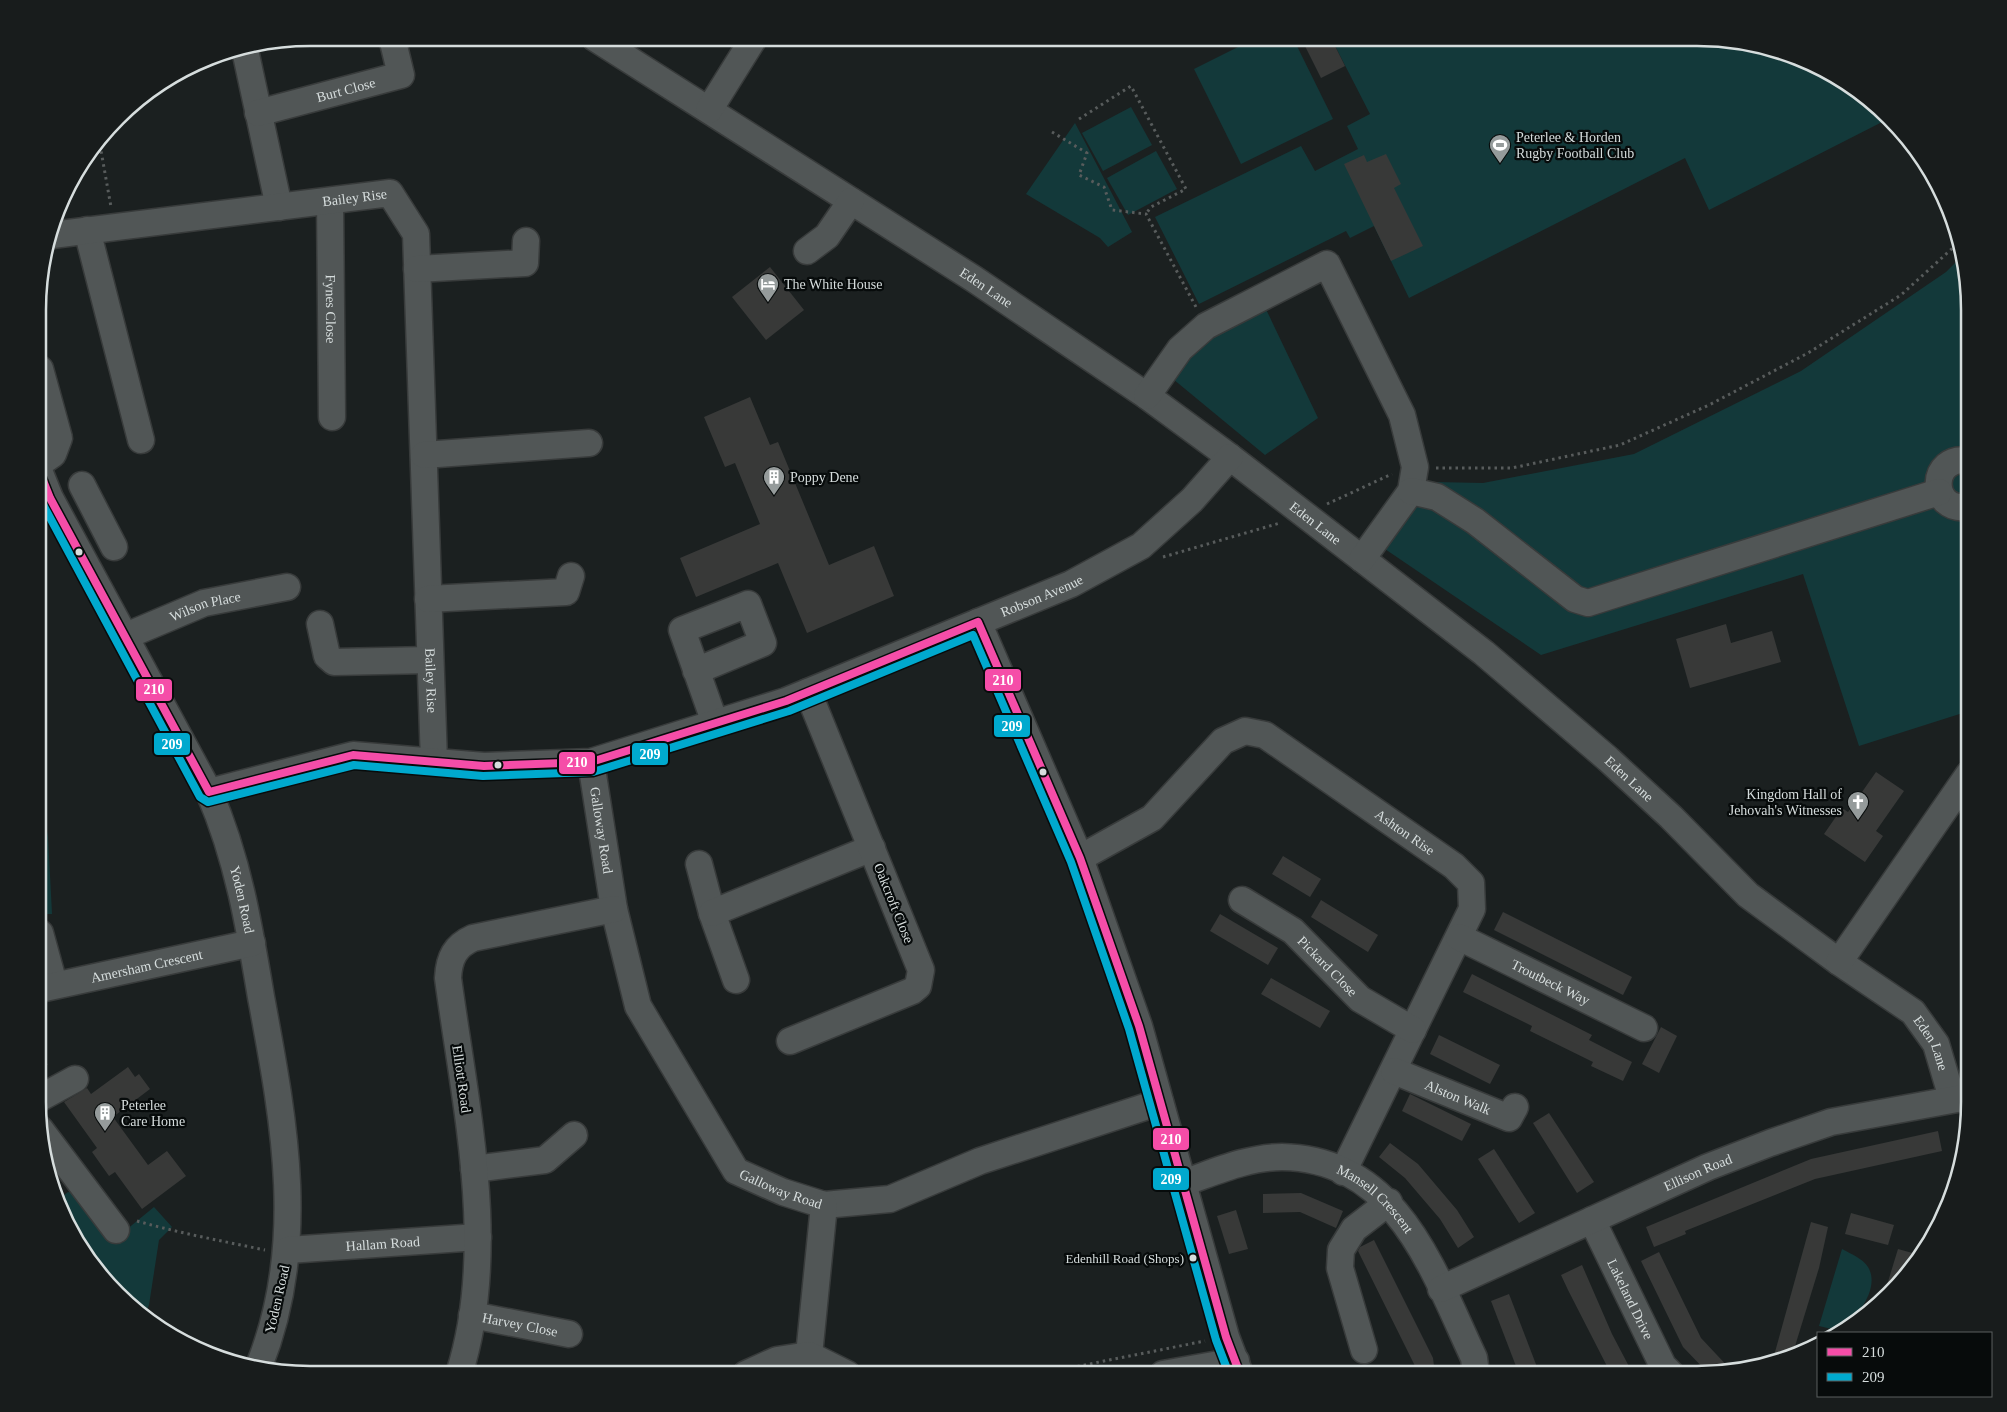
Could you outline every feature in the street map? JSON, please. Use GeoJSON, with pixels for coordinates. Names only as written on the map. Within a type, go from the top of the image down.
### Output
{"type":"FeatureCollection","features":[{"type":"Feature","properties":{"kind":"street","name":"Burt Close"},"geometry":{"type":"LineString","coordinates":[[258,113],[401,75],[394,46]]}},
{"type":"Feature","properties":{"kind":"street","name":"Eden Lane"},"geometry":{"type":"LineString","coordinates":[[608,46],[974,279],[1147,396],[1230,457],[1484,653],[1572,728],[1671,817],[1748,895],[1839,962],[1913,1012],[1936,1044],[1960,1097]]}},
{"type":"Feature","properties":{"kind":"street"},"geometry":{"type":"LineString","coordinates":[[709,110],[749,46]]}},
{"type":"Feature","properties":{"kind":"street"},"geometry":{"type":"LineString","coordinates":[[246,54],[278,207]]}},
{"type":"Feature","properties":{"kind":"street","name":"Bailey Rise"},"geometry":{"type":"LineString","coordinates":[[57,234],[390,193],[416,234],[434,762]]}},
{"type":"Feature","properties":{"kind":"street","name":"Fynes Close"},"geometry":{"type":"LineString","coordinates":[[330,201],[332,417]]}},
{"type":"Feature","properties":{"kind":"street"},"geometry":{"type":"LineString","coordinates":[[806,251],[826,236],[851,201]]}},
{"type":"Feature","properties":{"kind":"street"},"geometry":{"type":"LineString","coordinates":[[87,230],[141,440]]}},
{"type":"Feature","properties":{"kind":"street"},"geometry":{"type":"LineString","coordinates":[[418,269],[524,263],[526,241]]}},
{"type":"Feature","properties":{"kind":"street"},"geometry":{"type":"LineString","coordinates":[[1147,396],[1180,349],[1206,326],[1327,264],[1402,415],[1413,479],[1362,559]]}},
{"type":"Feature","properties":{"kind":"street"},"geometry":{"type":"LineString","coordinates":[[46,391],[59,438],[53,454],[46,459]]}},
{"type":"Feature","properties":{"kind":"street"},"geometry":{"type":"LineString","coordinates":[[424,455],[589,443]]}},
{"type":"Feature","properties":{"kind":"street","name":"Robson Avenue"},"geometry":{"type":"LineString","coordinates":[[209,792],[353,756],[484,766],[591,762],[715,723],[808,692],[1071,584],[1141,546],[1192,500],[1230,457]]}},
{"type":"Feature","properties":{"kind":"street"},"geometry":{"type":"LineString","coordinates":[[1961,459],[1950,462],[1943,469],[1938,480],[1939,492],[1948,504],[1961,508]]}},
{"type":"Feature","properties":{"kind":"street"},"geometry":{"type":"LineString","coordinates":[[1413,479],[1474,521],[1575,599],[1588,603],[1939,492]]}},
{"type":"Feature","properties":{"kind":"street"},"geometry":{"type":"LineString","coordinates":[[82,486],[114,547]]}},
{"type":"Feature","properties":{"kind":"street","name":"Yoden Road"},"geometry":{"type":"LineString","coordinates":[[46,494],[126,636],[209,792],[224,827],[237,868],[281,1105],[289,1188],[277,1250],[277,1302],[260,1361]]}},
{"type":"Feature","properties":{"kind":"street"},"geometry":{"type":"LineString","coordinates":[[428,599],[566,592],[571,576]]}},
{"type":"Feature","properties":{"kind":"street","name":"Wilson Place"},"geometry":{"type":"LineString","coordinates":[[126,636],[204,603],[287,587]]}},
{"type":"Feature","properties":{"kind":"street"},"geometry":{"type":"LineString","coordinates":[[978,622],[1080,858],[1139,1026],[1226,1337],[1237,1366]]}},
{"type":"Feature","properties":{"kind":"street"},"geometry":{"type":"LineString","coordinates":[[320,624],[327,656],[334,662],[430,660]]}},
{"type":"Feature","properties":{"kind":"street"},"geometry":{"type":"LineString","coordinates":[[696,671],[715,723]]}},
{"type":"Feature","properties":{"kind":"street","name":"Oakcroft Close"},"geometry":{"type":"LineString","coordinates":[[790,1041],[912,991],[918,986],[921,970],[808,692]]}},
{"type":"Feature","properties":{"kind":"street","name":"Ashton Rise"},"geometry":{"type":"LineString","coordinates":[[1080,858],[1152,818],[1224,741],[1244,731],[1265,735],[1454,866],[1472,883],[1472,909],[1343,1172]]}},
{"type":"Feature","properties":{"kind":"street","name":"Galloway Road"},"geometry":{"type":"LineString","coordinates":[[591,762],[614,910],[638,1006],[736,1171],[783,1192],[824,1205],[890,1199],[980,1161],[1160,1102]]}},
{"type":"Feature","properties":{"kind":"street"},"geometry":{"type":"LineString","coordinates":[[1839,962],[1961,786]]}},
{"type":"Feature","properties":{"kind":"street"},"geometry":{"type":"LineString","coordinates":[[712,913],[872,848]]}},
{"type":"Feature","properties":{"kind":"street"},"geometry":{"type":"LineString","coordinates":[[699,864],[712,913],[736,980]]}},
{"type":"Feature","properties":{"kind":"street","name":"Pickard Close"},"geometry":{"type":"LineString","coordinates":[[1242,900],[1294,932],[1360,999],[1413,1030]]}},
{"type":"Feature","properties":{"kind":"street","name":"Elliott Road"},"geometry":{"type":"LineString","coordinates":[[461,1366],[472,1315],[478,1237],[474,1169],[448,978],[452,957],[457,948],[474,938],[614,910]]}},
{"type":"Feature","properties":{"kind":"street","name":"Troutbeck Way"},"geometry":{"type":"LineString","coordinates":[[1459,937],[1644,1028]]}},
{"type":"Feature","properties":{"kind":"street","name":"Amersham Crescent"},"geometry":{"type":"LineString","coordinates":[[47,987],[252,943]]}},
{"type":"Feature","properties":{"kind":"street","name":"Alston Walk"},"geometry":{"type":"LineString","coordinates":[[1394,1071],[1510,1118],[1515,1107]]}},
{"type":"Feature","properties":{"kind":"street","name":"Ellison Road"},"geometry":{"type":"LineString","coordinates":[[1441,1289],[1708,1167],[1770,1143],[1831,1122],[1960,1097]]}},
{"type":"Feature","properties":{"kind":"street"},"geometry":{"type":"LineString","coordinates":[[474,1169],[545,1160],[574,1135]]}},
{"type":"Feature","properties":{"kind":"street"},"geometry":{"type":"LineString","coordinates":[[51,1152],[65,1182],[126,1225]]}},
{"type":"Feature","properties":{"kind":"street","name":"Mansell Crescent"},"geometry":{"type":"LineString","coordinates":[[1183,1183],[1242,1163],[1282,1157],[1312,1161],[1367,1183],[1389,1202],[1416,1239],[1474,1358],[1475,1366]]}},
{"type":"Feature","properties":{"kind":"street"},"geometry":{"type":"LineString","coordinates":[[1364,1350],[1340,1268],[1341,1250],[1354,1229],[1389,1202]]}},
{"type":"Feature","properties":{"kind":"street"},"geometry":{"type":"LineString","coordinates":[[809,1355],[824,1205]]}},
{"type":"Feature","properties":{"kind":"street","name":"Lakeland Drive"},"geometry":{"type":"LineString","coordinates":[[1592,1220],[1663,1366]]}},
{"type":"Feature","properties":{"kind":"street","name":"Hallam Road"},"geometry":{"type":"LineString","coordinates":[[277,1250],[478,1237]]}},
{"type":"Feature","properties":{"kind":"street","name":"Harvey Close"},"geometry":{"type":"LineString","coordinates":[[472,1315],[569,1334]]}},
{"type":"Feature","properties":{"kind":"street"},"geometry":{"type":"LineString","coordinates":[[763,1366],[776,1360],[809,1355],[830,1366]]}},
{"type":"Feature","properties":{"kind":"path"},"geometry":{"type":"LineString","coordinates":[[1079,118],[1131,86],[1186,189],[1151,207],[1146,214]]}},
{"type":"Feature","properties":{"kind":"path"},"geometry":{"type":"LineString","coordinates":[[1052,132],[1087,153],[1079,176],[1104,187],[1112,210],[1146,214]]}},
{"type":"Feature","properties":{"kind":"path"},"geometry":{"type":"LineString","coordinates":[[101,149],[114,227]]}},
{"type":"Feature","properties":{"kind":"path"},"geometry":{"type":"LineString","coordinates":[[1146,214],[1206,326]]}},
{"type":"Feature","properties":{"kind":"path"},"geometry":{"type":"LineString","coordinates":[[1155,559],[1304,515],[1407,466],[1413,479],[1512,468],[1620,445],[1709,405],[1808,354],[1901,295],[1953,247]]}},
{"type":"Feature","properties":{"kind":"path"},"geometry":{"type":"LineString","coordinates":[[46,1061],[56,1089]]}},
{"type":"Feature","properties":{"kind":"path"},"geometry":{"type":"LineString","coordinates":[[126,1225],[277,1250]]}},
{"type":"Feature","properties":{"kind":"path"},"geometry":{"type":"LineString","coordinates":[[1079,1366],[1226,1337]]}},
{"type":"Feature","properties":{"kind":"shaded area"},"geometry":{"type":"Polygon","coordinates":[[[1240,46],[1297,46],[1333,119],[1241,164],[1194,69],[1240,46]]]}},
{"type":"Feature","properties":{"kind":"shaded area","name":"Peterlee & Horden Rugby Football Club"},"geometry":{"type":"Polygon","coordinates":[[[1335,46],[1697,46],[1748,51],[1782,60],[1814,73],[1858,101],[1881,122],[1709,210],[1685,158],[1409,298],[1374,226],[1350,238],[1346,231],[1199,304],[1155,217],[1301,146],[1315,171],[1358,149],[1347,126],[1370,114],[1335,46]]]}},
{"type":"Feature","properties":{"kind":"shaded area"},"geometry":{"type":"Polygon","coordinates":[[[1131,107],[1152,145],[1103,171],[1082,133],[1131,107]]]}},
{"type":"Feature","properties":{"kind":"shaded area"},"geometry":{"type":"Polygon","coordinates":[[[1075,123],[1132,232],[1108,247],[1100,238],[1026,194],[1075,123]]]}},
{"type":"Feature","properties":{"kind":"shaded area"},"geometry":{"type":"Polygon","coordinates":[[[1156,151],[1177,189],[1128,215],[1107,178],[1156,151]]]}},
{"type":"Feature","properties":{"kind":"shaded area"},"geometry":{"type":"Polygon","coordinates":[[[1956,262],[1961,310],[1961,714],[1859,746],[1803,574],[1541,655],[1382,547],[1434,482],[1483,483],[1634,454],[1801,371],[1946,272],[1956,262]]]}},
{"type":"Feature","properties":{"kind":"shaded area"},"geometry":{"type":"Polygon","coordinates":[[[1263,303],[1318,418],[1265,455],[1173,379],[1209,331],[1263,303]]]}},
{"type":"Feature","properties":{"kind":"shaded area"},"geometry":{"type":"Polygon","coordinates":[[[46,826],[48,837],[52,914],[46,914],[46,826]]]}},
{"type":"Feature","properties":{"kind":"shaded area"},"geometry":{"type":"Polygon","coordinates":[[[68,1192],[76,1193],[115,1239],[154,1207],[172,1227],[159,1240],[147,1309],[101,1263],[73,1219],[63,1196],[68,1192]]]}},
{"type":"Feature","properties":{"kind":"shaded area"},"geometry":{"type":"Polygon","coordinates":[[[1842,1249],[1856,1256],[1868,1267],[1871,1275],[1869,1293],[1860,1309],[1843,1321],[1831,1329],[1819,1326],[1842,1249]]]}},
{"type":"Feature","properties":{"kind":"building"},"geometry":{"type":"Polygon","coordinates":[[[1305,46],[1335,46],[1345,66],[1321,78],[1305,46]]]}},
{"type":"Feature","properties":{"kind":"building"},"geometry":{"type":"Polygon","coordinates":[[[1386,154],[1401,184],[1394,188],[1423,246],[1391,261],[1344,164],[1364,155],[1367,162],[1386,154]]]}},
{"type":"Feature","properties":{"kind":"building","name":"The White House"},"geometry":{"type":"Polygon","coordinates":[[[770,267],[804,310],[766,340],[732,297],[770,267]]]}},
{"type":"Feature","properties":{"kind":"building","name":"Poppy Dene"},"geometry":{"type":"Polygon","coordinates":[[[750,397],[770,445],[778,442],[829,565],[874,546],[894,596],[807,633],[778,563],[696,597],[680,558],[760,524],[735,463],[725,467],[704,417],[750,397]]]}},
{"type":"Feature","properties":{"kind":"building"},"geometry":{"type":"Polygon","coordinates":[[[1726,624],[1731,643],[1772,631],[1781,662],[1690,688],[1676,639],[1726,624]]]}},
{"type":"Feature","properties":{"kind":"building","name":"Kingdom Hall of Jehovah's Witnesses"},"geometry":{"type":"Polygon","coordinates":[[[1876,772],[1904,791],[1876,831],[1883,836],[1865,862],[1824,834],[1842,808],[1848,812],[1876,772]]]}},
{"type":"Feature","properties":{"kind":"building"},"geometry":{"type":"Polygon","coordinates":[[[1283,856],[1321,879],[1310,897],[1272,874],[1283,856]]]}},
{"type":"Feature","properties":{"kind":"building"},"geometry":{"type":"Polygon","coordinates":[[[1321,900],[1378,935],[1368,952],[1311,917],[1321,900]]]}},
{"type":"Feature","properties":{"kind":"building"},"geometry":{"type":"Polygon","coordinates":[[[1503,912],[1632,977],[1623,995],[1494,930],[1503,912]]]}},
{"type":"Feature","properties":{"kind":"building"},"geometry":{"type":"Polygon","coordinates":[[[1220,914],[1278,948],[1268,965],[1210,931],[1220,914]]]}},
{"type":"Feature","properties":{"kind":"building"},"geometry":{"type":"Polygon","coordinates":[[[1472,974],[1592,1035],[1589,1040],[1632,1062],[1623,1081],[1591,1066],[1593,1062],[1530,1031],[1532,1026],[1463,992],[1472,974]]]}},
{"type":"Feature","properties":{"kind":"building"},"geometry":{"type":"Polygon","coordinates":[[[1271,978],[1330,1011],[1320,1028],[1261,994],[1271,978]]]}},
{"type":"Feature","properties":{"kind":"building"},"geometry":{"type":"Polygon","coordinates":[[[1661,1027],[1677,1036],[1659,1073],[1642,1064],[1661,1027]]]}},
{"type":"Feature","properties":{"kind":"building"},"geometry":{"type":"Polygon","coordinates":[[[1439,1035],[1500,1065],[1490,1084],[1430,1054],[1439,1035]]]}},
{"type":"Feature","properties":{"kind":"building","name":"Peterlee Care Home"},"geometry":{"type":"Polygon","coordinates":[[[128,1067],[135,1077],[139,1074],[150,1089],[113,1117],[148,1165],[167,1151],[186,1176],[142,1209],[115,1172],[109,1176],[92,1152],[97,1148],[64,1102],[87,1088],[91,1094],[128,1067]]]}},
{"type":"Feature","properties":{"kind":"building"},"geometry":{"type":"Polygon","coordinates":[[[1410,1094],[1471,1124],[1462,1141],[1402,1111],[1410,1094]]]}},
{"type":"Feature","properties":{"kind":"building"},"geometry":{"type":"Polygon","coordinates":[[[1549,1113],[1594,1182],[1577,1193],[1533,1123],[1549,1113]]]}},
{"type":"Feature","properties":{"kind":"building"},"geometry":{"type":"Polygon","coordinates":[[[1938,1131],[1942,1151],[1815,1179],[1685,1231],[1686,1234],[1654,1247],[1646,1227],[1811,1159],[1938,1131]]]}},
{"type":"Feature","properties":{"kind":"building"},"geometry":{"type":"Polygon","coordinates":[[[1390,1143],[1418,1164],[1457,1210],[1474,1237],[1458,1248],[1440,1219],[1405,1178],[1379,1157],[1390,1143]]]}},
{"type":"Feature","properties":{"kind":"building"},"geometry":{"type":"Polygon","coordinates":[[[1494,1149],[1535,1213],[1519,1223],[1478,1159],[1494,1149]]]}},
{"type":"Feature","properties":{"kind":"building"},"geometry":{"type":"Polygon","coordinates":[[[1301,1193],[1343,1211],[1336,1228],[1300,1212],[1263,1213],[1263,1194],[1301,1193]]]}},
{"type":"Feature","properties":{"kind":"building"},"geometry":{"type":"Polygon","coordinates":[[[1236,1210],[1248,1249],[1229,1254],[1217,1216],[1236,1210]]]}},
{"type":"Feature","properties":{"kind":"building"},"geometry":{"type":"Polygon","coordinates":[[[1851,1213],[1894,1225],[1888,1245],[1845,1234],[1851,1213]]]}},
{"type":"Feature","properties":{"kind":"building"},"geometry":{"type":"Polygon","coordinates":[[[1811,1222],[1828,1227],[1819,1268],[1795,1347],[1774,1354],[1811,1222]]]}},
{"type":"Feature","properties":{"kind":"building"},"geometry":{"type":"Polygon","coordinates":[[[1374,1240],[1433,1358],[1434,1366],[1415,1366],[1358,1251],[1360,1247],[1374,1240]]]}},
{"type":"Feature","properties":{"kind":"building"},"geometry":{"type":"Polygon","coordinates":[[[1898,1249],[1913,1253],[1906,1263],[1887,1284],[1898,1249]]]}},
{"type":"Feature","properties":{"kind":"building"},"geometry":{"type":"Polygon","coordinates":[[[1659,1252],[1701,1338],[1725,1364],[1701,1366],[1683,1347],[1641,1261],[1659,1252]]]}},
{"type":"Feature","properties":{"kind":"building"},"geometry":{"type":"Polygon","coordinates":[[[1582,1265],[1612,1334],[1629,1366],[1607,1366],[1561,1275],[1582,1265]]]}},
{"type":"Feature","properties":{"kind":"building"},"geometry":{"type":"Polygon","coordinates":[[[1509,1294],[1537,1366],[1516,1366],[1491,1301],[1509,1294]]]}},
{"type":"Feature","properties":{"kind":"transit line","name":"210"},"geometry":{"type":"LineString","coordinates":[[46,488],[209,792],[353,755],[484,766],[591,762],[786,701],[978,622],[1080,858],[1139,1026],[1226,1337],[1237,1366]]}},
{"type":"Feature","properties":{"kind":"transit line","name":"209"},"geometry":{"type":"LineString","coordinates":[[46,510],[200,797],[208,802],[354,765],[483,776],[593,772],[789,711],[973,635],[1071,862],[1129,1029],[1216,1340],[1226,1366]]}},
{"type":"Feature","properties":{"kind":"place","name":"Peterlee & Horden Rugby Football Club"},"geometry":{"type":"Point","coordinates":[1500,164]}},
{"type":"Feature","properties":{"kind":"place","name":"The White House"},"geometry":{"type":"Point","coordinates":[768,303]}},
{"type":"Feature","properties":{"kind":"place","name":"Poppy Dene"},"geometry":{"type":"Point","coordinates":[774,496]}},
{"type":"Feature","properties":{"kind":"place","name":"Kingdom Hall of Jehovah's Witnesses"},"geometry":{"type":"Point","coordinates":[1858,821]}},
{"type":"Feature","properties":{"kind":"place","name":"Peterlee Care Home"},"geometry":{"type":"Point","coordinates":[105,1132]}},
{"type":"Feature","properties":{"kind":"place","name":"Edenhill Road (Shops)"},"geometry":{"type":"Point","coordinates":[1193,1258]}}]}
